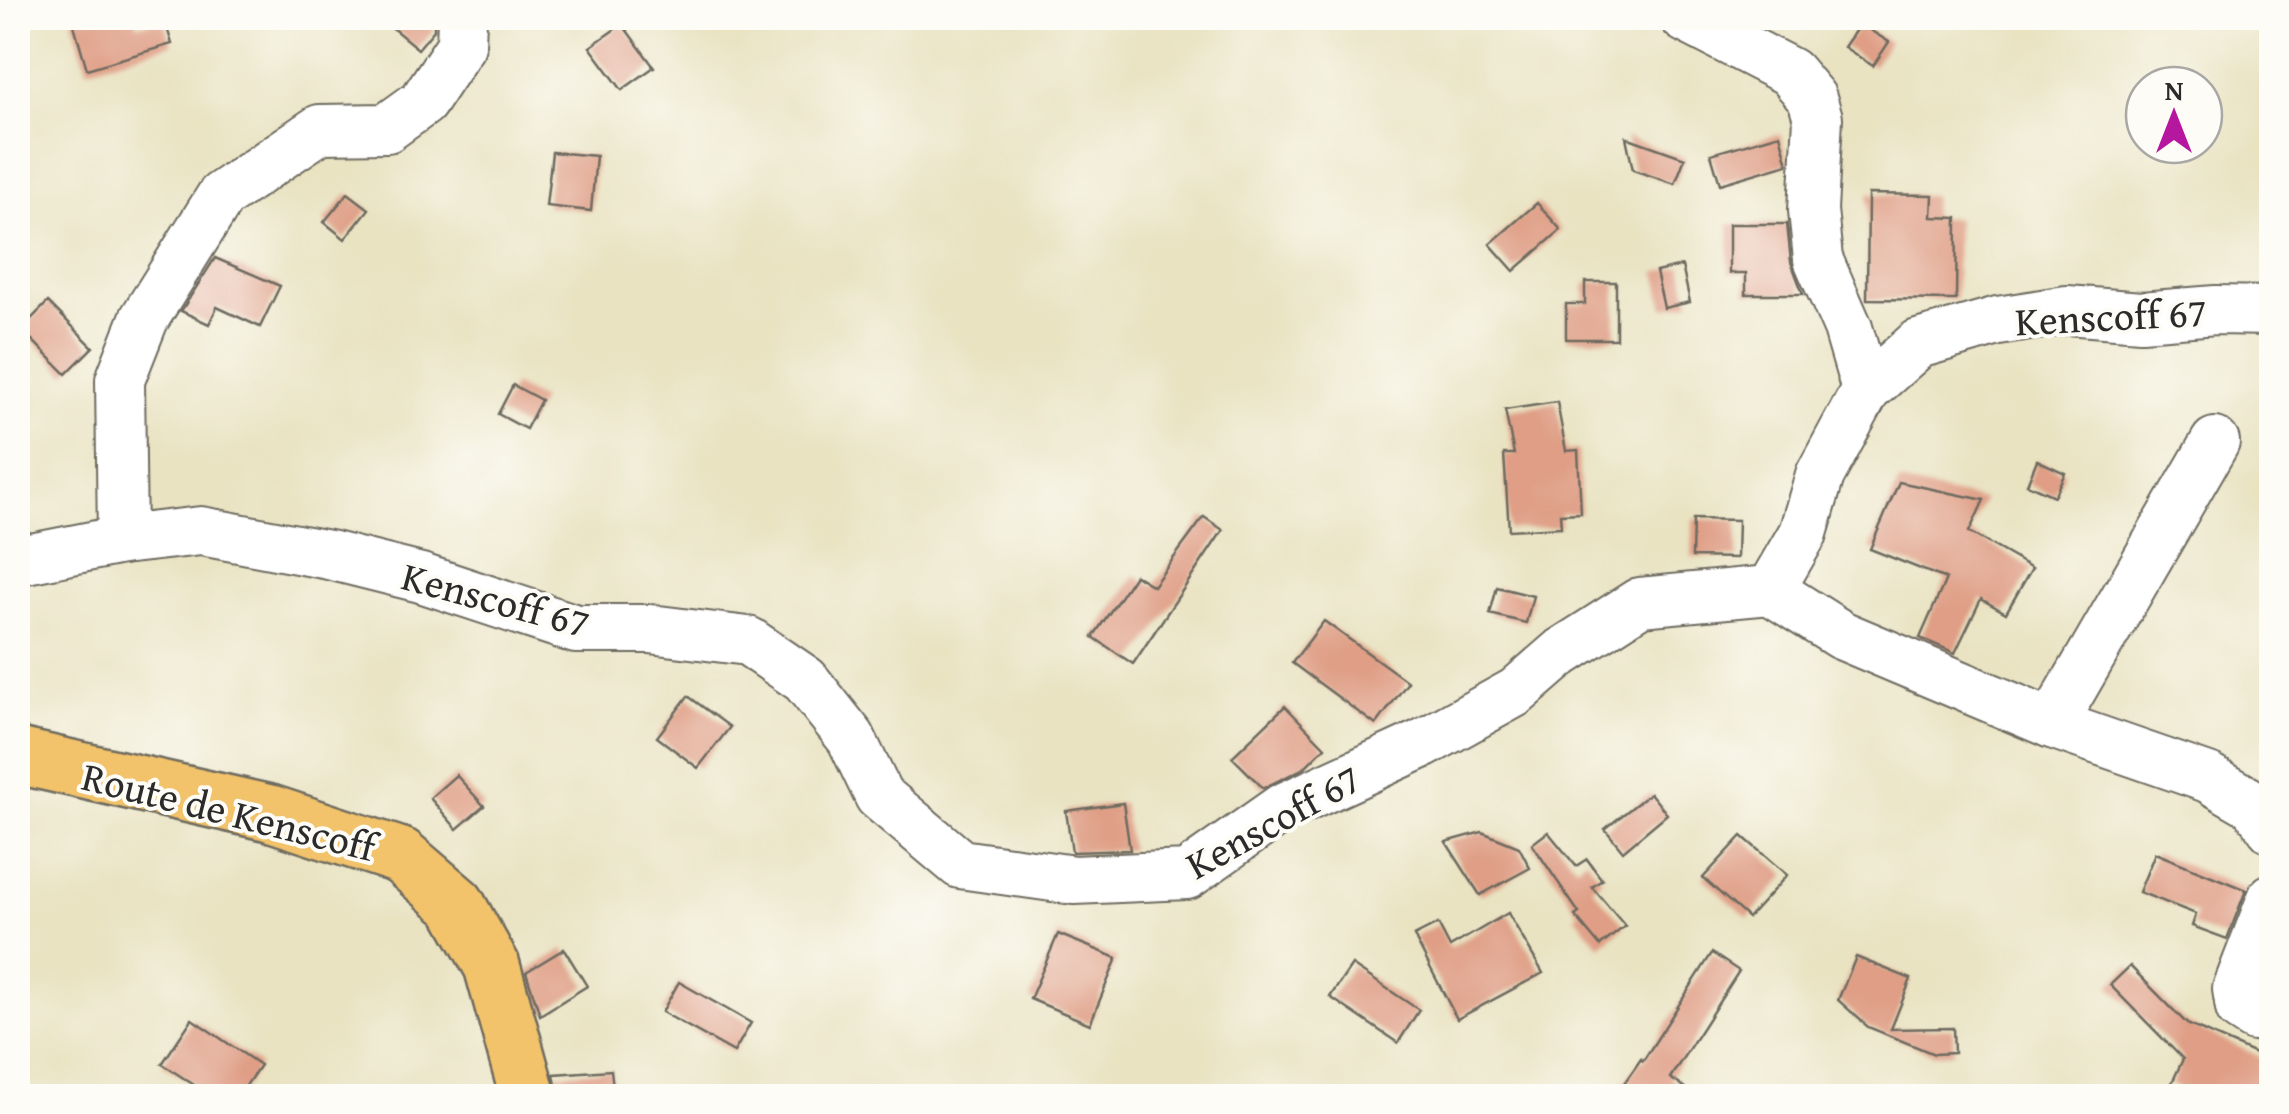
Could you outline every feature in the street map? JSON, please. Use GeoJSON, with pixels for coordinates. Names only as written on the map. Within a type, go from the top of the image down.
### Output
{"type":"FeatureCollection","features":[{"type":"Feature","properties":{"kind":"main road","name":"Route de Kenscoff"},"geometry":{"type":"LineString","coordinates":[[18,756],[270,813],[401,856],[457,904],[492,966],[528,1096]]}},
{"type":"Feature","properties":{"kind":"street"},"geometry":{"type":"LineString","coordinates":[[122,540],[120,380],[144,319],[221,196],[320,130],[388,128],[423,102],[461,46],[462,18]]}},
{"type":"Feature","properties":{"kind":"street"},"geometry":{"type":"LineString","coordinates":[[1685,18],[1790,72],[1812,98],[1818,118],[1813,210],[1818,259],[1848,328],[1866,390]]}},
{"type":"Feature","properties":{"kind":"street","name":"Kenscoff 67"},"geometry":{"type":"LineString","coordinates":[[18,554],[26,560],[122,540],[202,532],[329,555],[420,578],[576,630],[650,630],[748,641],[805,680],[851,738],[878,796],[960,864],[1074,880],[1187,875],[1282,808],[1424,743],[1516,692],[1562,652],[1640,602],[1770,590],[1802,532],[1820,476],[1866,390],[1918,344],[1998,322],[2067,310],[2141,316],[2216,310],[2272,311]]}},
{"type":"Feature","properties":{"kind":"street"},"geometry":{"type":"LineString","coordinates":[[2052,724],[2215,442]]}},
{"type":"Feature","properties":{"kind":"street"},"geometry":{"type":"LineString","coordinates":[[1770,590],[1841,634],[2052,724],[2208,778],[2252,804],[2272,829]]}},
{"type":"Feature","properties":{"kind":"street"},"geometry":{"type":"LineString","coordinates":[[2272,898],[2237,989],[2240,1008],[2254,1017],[2272,1019]]}},
{"type":"Feature","properties":{"kind":"building"},"geometry":{"type":"Polygon","coordinates":[[[72,18],[136,18],[138,25],[164,18],[172,44],[87,69],[72,18]]]}},
{"type":"Feature","properties":{"kind":"building"},"geometry":{"type":"Polygon","coordinates":[[[380,18],[434,18],[434,30],[418,49],[380,18]]]}},
{"type":"Feature","properties":{"kind":"building"},"geometry":{"type":"Polygon","coordinates":[[[622,24],[654,67],[622,90],[590,47],[622,24]]]}},
{"type":"Feature","properties":{"kind":"building"},"geometry":{"type":"Polygon","coordinates":[[[1860,24],[1889,42],[1873,66],[1844,47],[1860,24]]]}},
{"type":"Feature","properties":{"kind":"building"},"geometry":{"type":"Polygon","coordinates":[[[1780,134],[1788,164],[1720,184],[1711,154],[1780,134]]]}},
{"type":"Feature","properties":{"kind":"building"},"geometry":{"type":"Polygon","coordinates":[[[1626,137],[1685,158],[1675,184],[1633,170],[1626,137]]]}},
{"type":"Feature","properties":{"kind":"building"},"geometry":{"type":"Polygon","coordinates":[[[552,152],[596,156],[591,211],[546,206],[552,152]]]}},
{"type":"Feature","properties":{"kind":"building"},"geometry":{"type":"Polygon","coordinates":[[[348,193],[369,209],[345,239],[324,222],[348,193]]]}},
{"type":"Feature","properties":{"kind":"building"},"geometry":{"type":"Polygon","coordinates":[[[1868,194],[1933,195],[1932,217],[1957,218],[1956,300],[1867,299],[1868,194]]]}},
{"type":"Feature","properties":{"kind":"building"},"geometry":{"type":"Polygon","coordinates":[[[1537,203],[1561,230],[1514,271],[1490,244],[1537,203]]]}},
{"type":"Feature","properties":{"kind":"building"},"geometry":{"type":"Polygon","coordinates":[[[1729,224],[1787,224],[1791,262],[1803,294],[1746,294],[1746,273],[1729,273],[1729,224]]]}},
{"type":"Feature","properties":{"kind":"building"},"geometry":{"type":"Polygon","coordinates":[[[215,258],[280,286],[260,327],[217,307],[209,324],[181,311],[215,258]]]}},
{"type":"Feature","properties":{"kind":"building"},"geometry":{"type":"Polygon","coordinates":[[[1682,266],[1690,302],[1664,308],[1656,272],[1682,266]]]}},
{"type":"Feature","properties":{"kind":"building"},"geometry":{"type":"Polygon","coordinates":[[[1585,282],[1616,282],[1616,339],[1566,339],[1566,304],[1585,304],[1585,282]]]}},
{"type":"Feature","properties":{"kind":"building"},"geometry":{"type":"Polygon","coordinates":[[[48,302],[93,347],[66,374],[21,329],[48,302]]]}},
{"type":"Feature","properties":{"kind":"building"},"geometry":{"type":"Polygon","coordinates":[[[513,385],[541,400],[526,429],[498,414],[513,385]]]}},
{"type":"Feature","properties":{"kind":"building"},"geometry":{"type":"Polygon","coordinates":[[[1557,402],[1566,451],[1578,450],[1581,513],[1560,514],[1561,527],[1509,530],[1504,454],[1514,454],[1505,410],[1557,402]]]}},
{"type":"Feature","properties":{"kind":"building"},"geometry":{"type":"Polygon","coordinates":[[[2037,460],[2065,473],[2054,496],[2027,484],[2037,460]]]}},
{"type":"Feature","properties":{"kind":"building"},"geometry":{"type":"Polygon","coordinates":[[[1899,482],[1984,500],[1969,532],[2032,568],[2006,613],[1981,599],[1955,653],[1920,638],[1946,579],[1870,549],[1899,482]]]}},
{"type":"Feature","properties":{"kind":"building"},"geometry":{"type":"Polygon","coordinates":[[[1204,517],[1223,530],[1133,664],[1093,637],[1135,575],[1153,586],[1204,517]]]}},
{"type":"Feature","properties":{"kind":"building"},"geometry":{"type":"Polygon","coordinates":[[[1693,519],[1738,520],[1737,558],[1692,557],[1693,519]]]}},
{"type":"Feature","properties":{"kind":"building"},"geometry":{"type":"Polygon","coordinates":[[[1497,587],[1533,596],[1526,623],[1490,614],[1497,587]]]}},
{"type":"Feature","properties":{"kind":"building"},"geometry":{"type":"Polygon","coordinates":[[[1324,621],[1408,682],[1376,725],[1292,663],[1324,621]]]}},
{"type":"Feature","properties":{"kind":"building"},"geometry":{"type":"Polygon","coordinates":[[[688,696],[730,727],[698,768],[657,737],[688,696]]]}},
{"type":"Feature","properties":{"kind":"building"},"geometry":{"type":"Polygon","coordinates":[[[1285,706],[1325,747],[1304,768],[1263,788],[1232,757],[1285,706]]]}},
{"type":"Feature","properties":{"kind":"building"},"geometry":{"type":"Polygon","coordinates":[[[456,775],[484,806],[457,829],[430,798],[456,775]]]}},
{"type":"Feature","properties":{"kind":"building"},"geometry":{"type":"Polygon","coordinates":[[[1650,793],[1667,814],[1623,851],[1605,829],[1650,793]]]}},
{"type":"Feature","properties":{"kind":"building"},"geometry":{"type":"Polygon","coordinates":[[[1123,803],[1130,850],[1072,852],[1066,811],[1123,803]]]}},
{"type":"Feature","properties":{"kind":"building"},"geometry":{"type":"Polygon","coordinates":[[[1482,832],[1519,847],[1530,868],[1480,895],[1446,842],[1482,832]]]}},
{"type":"Feature","properties":{"kind":"building"},"geometry":{"type":"Polygon","coordinates":[[[1548,832],[1576,866],[1587,859],[1602,880],[1592,887],[1625,926],[1600,946],[1575,916],[1579,913],[1532,844],[1548,832]]]}},
{"type":"Feature","properties":{"kind":"building"},"geometry":{"type":"Polygon","coordinates":[[[1742,836],[1787,875],[1748,918],[1703,878],[1742,836]]]}},
{"type":"Feature","properties":{"kind":"building"},"geometry":{"type":"Polygon","coordinates":[[[2155,853],[2246,890],[2227,939],[2192,926],[2196,914],[2139,892],[2155,853]]]}},
{"type":"Feature","properties":{"kind":"building"},"geometry":{"type":"Polygon","coordinates":[[[1508,913],[1543,973],[1457,1019],[1414,936],[1438,924],[1450,947],[1508,913]]]}},
{"type":"Feature","properties":{"kind":"building"},"geometry":{"type":"Polygon","coordinates":[[[1058,934],[1117,958],[1090,1024],[1030,999],[1058,934]]]}},
{"type":"Feature","properties":{"kind":"building"},"geometry":{"type":"Polygon","coordinates":[[[564,949],[587,986],[540,1015],[526,972],[564,949]]]}},
{"type":"Feature","properties":{"kind":"building"},"geometry":{"type":"Polygon","coordinates":[[[1712,953],[1739,971],[1670,1078],[1697,1096],[1615,1096],[1643,1061],[1712,953]]]}},
{"type":"Feature","properties":{"kind":"building"},"geometry":{"type":"Polygon","coordinates":[[[1856,957],[1911,979],[1891,1029],[1953,1028],[1954,1053],[1934,1054],[1868,1027],[1838,1000],[1856,957]]]}},
{"type":"Feature","properties":{"kind":"building"},"geometry":{"type":"Polygon","coordinates":[[[1352,965],[1419,1010],[1398,1043],[1330,997],[1352,965]]]}},
{"type":"Feature","properties":{"kind":"building"},"geometry":{"type":"Polygon","coordinates":[[[2130,966],[2187,1024],[2269,1060],[2252,1096],[2196,1096],[2171,1085],[2183,1059],[2110,985],[2130,966]]]}},
{"type":"Feature","properties":{"kind":"building"},"geometry":{"type":"Polygon","coordinates":[[[679,982],[751,1023],[734,1052],[662,1012],[679,982]]]}},
{"type":"Feature","properties":{"kind":"building"},"geometry":{"type":"Polygon","coordinates":[[[192,1019],[260,1065],[239,1096],[211,1096],[162,1064],[192,1019]]]}},
{"type":"Feature","properties":{"kind":"building"},"geometry":{"type":"Polygon","coordinates":[[[611,1070],[614,1096],[558,1096],[554,1074],[611,1070]]]}}]}
